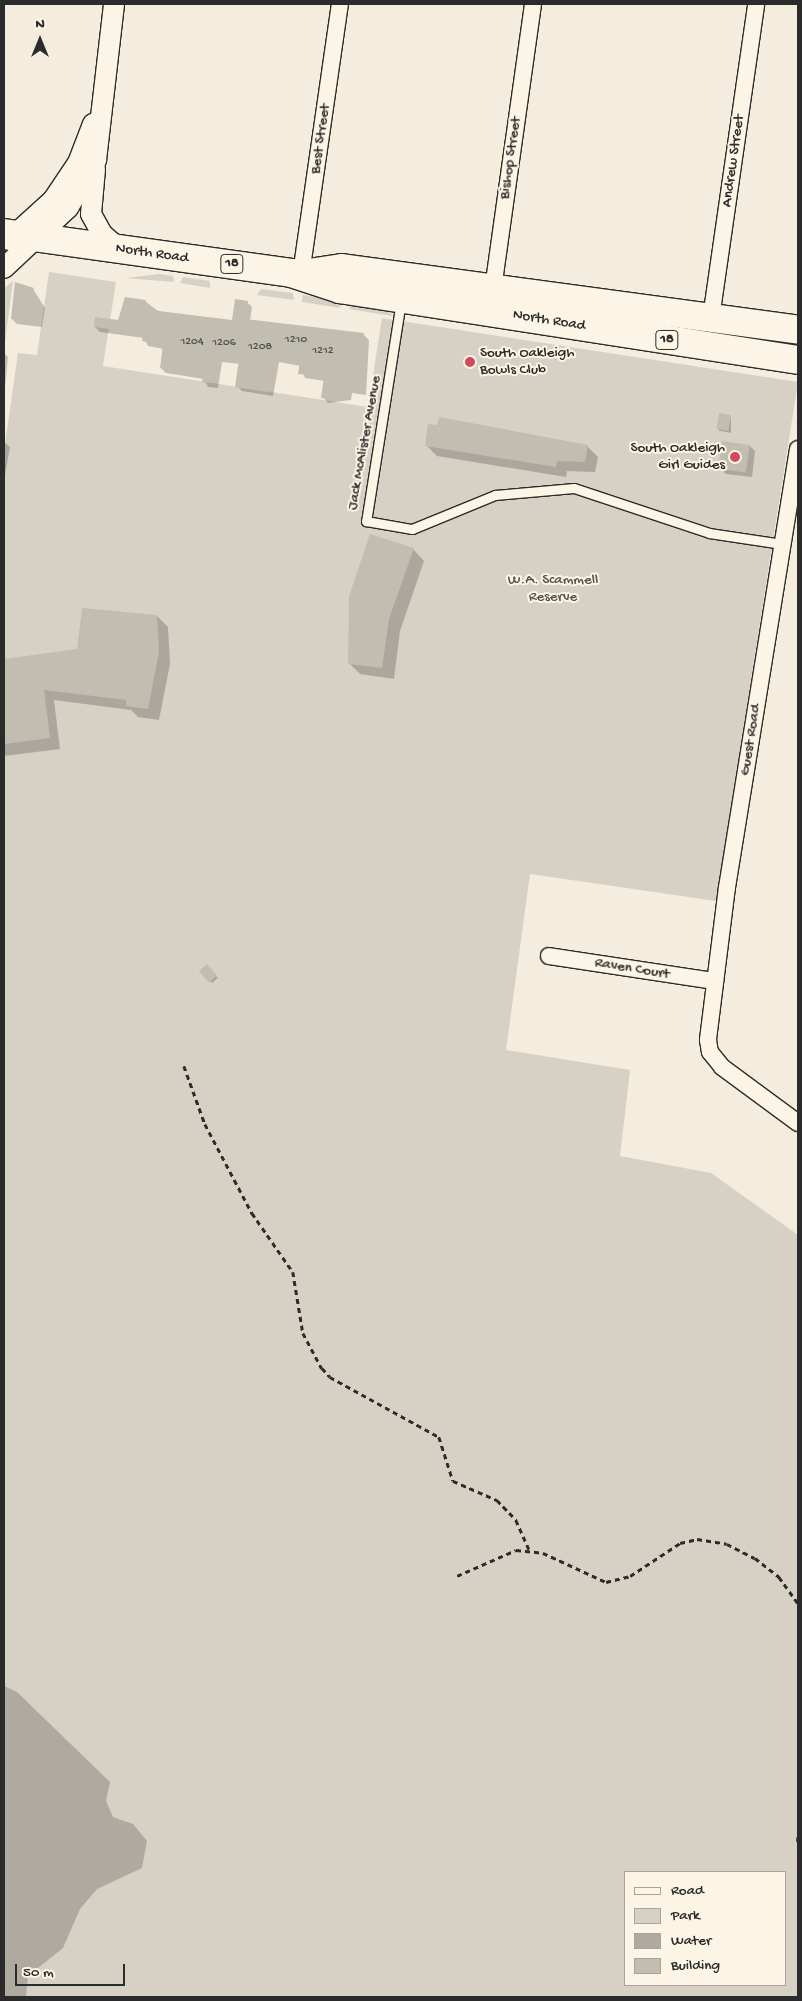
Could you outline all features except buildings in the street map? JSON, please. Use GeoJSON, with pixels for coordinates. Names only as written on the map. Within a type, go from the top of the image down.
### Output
{"type":"FeatureCollection","features":[{"type":"Feature","properties":{"kind":"highway","name":"North Road"},"geometry":{"type":"LineString","coordinates":[[16,238],[119,249],[301,274],[340,289],[402,298],[491,300],[712,318],[798,330]]}},
{"type":"Feature","properties":{"kind":"highway","name":"North Road"},"geometry":{"type":"LineString","coordinates":[[301,274],[342,268],[491,300],[798,360]]}},
{"type":"Feature","properties":{"kind":"street"},"geometry":{"type":"LineString","coordinates":[[114,4],[100,105],[91,214],[102,234],[119,249]]}},
{"type":"Feature","properties":{"kind":"street","name":"Best Street"},"geometry":{"type":"LineString","coordinates":[[301,274],[340,4]]}},
{"type":"Feature","properties":{"kind":"street","name":"Bishop Street"},"geometry":{"type":"LineString","coordinates":[[491,300],[533,4]]}},
{"type":"Feature","properties":{"kind":"street","name":"Andrew Street"},"geometry":{"type":"LineString","coordinates":[[712,318],[756,4]]}},
{"type":"Feature","properties":{"kind":"street"},"geometry":{"type":"LineString","coordinates":[[4,268],[16,238],[53,200],[78,163],[100,105]]}},
{"type":"Feature","properties":{"kind":"street"},"geometry":{"type":"LineString","coordinates":[[16,238],[68,208],[96,160]]}},
{"type":"Feature","properties":{"kind":"street","name":"Guest Road"},"geometry":{"type":"LineString","coordinates":[[798,449],[708,1031],[710,1052],[722,1067],[798,1123]]}},
{"type":"Feature","properties":{"kind":"street","name":"Raven Court"},"geometry":{"type":"LineString","coordinates":[[549,956],[715,981]]}},
{"type":"Feature","properties":{"kind":"lane","name":"Jack McAlister Avenue"},"geometry":{"type":"LineString","coordinates":[[402,298],[366,521],[412,529],[495,495],[574,488],[699,530],[782,544]]}},
{"type":"Feature","properties":{"kind":"path"},"geometry":{"type":"LineString","coordinates":[[184,1066],[205,1124],[252,1213],[293,1272],[303,1333],[322,1368],[330,1378],[438,1437],[453,1481],[497,1500],[516,1520],[530,1552]]}},
{"type":"Feature","properties":{"kind":"path"},"geometry":{"type":"LineString","coordinates":[[457,1576],[516,1550],[530,1552],[606,1582],[630,1576],[680,1543],[697,1539],[727,1544],[779,1577],[798,1603]]}},
{"type":"Feature","properties":{"kind":"path"},"geometry":{"type":"LineString","coordinates":[[798,1836],[798,1842]]}},
{"type":"Feature","properties":{"kind":"green space","name":"W.A. Scammell Reserve"},"geometry":{"type":"Polygon","coordinates":[[[49,272],[116,282],[103,366],[368,407],[382,318],[798,382],[716,901],[530,874],[506,1050],[630,1070],[620,1156],[711,1173],[798,1235],[798,1997],[4,1997],[4,451],[18,353],[37,355],[49,272]]]}},
{"type":"Feature","properties":{"kind":"green space"},"geometry":{"type":"Polygon","coordinates":[[[160,274],[173,276],[174,282],[125,278],[160,274]]]}},
{"type":"Feature","properties":{"kind":"green space"},"geometry":{"type":"Polygon","coordinates":[[[183,277],[210,281],[210,288],[180,283],[183,277]]]}},
{"type":"Feature","properties":{"kind":"green space"},"geometry":{"type":"Polygon","coordinates":[[[13,281],[4,350],[4,288],[13,281]]]}},
{"type":"Feature","properties":{"kind":"green space"},"geometry":{"type":"Polygon","coordinates":[[[261,289],[293,293],[294,300],[257,295],[261,289]]]}},
{"type":"Feature","properties":{"kind":"green space"},"geometry":{"type":"Polygon","coordinates":[[[303,295],[341,301],[339,308],[302,302],[303,295]]]}},
{"type":"Feature","properties":{"kind":"green space"},"geometry":{"type":"Polygon","coordinates":[[[350,304],[390,310],[392,316],[349,309],[350,304]]]}},
{"type":"Feature","properties":{"kind":"water"},"geometry":{"type":"Polygon","coordinates":[[[4,1686],[17,1692],[110,1782],[106,1801],[113,1817],[133,1824],[147,1841],[142,1868],[97,1889],[80,1909],[63,1948],[28,1976],[26,1997],[4,1997],[4,1686]]]}},
{"type":"Feature","properties":{"kind":"place","name":"South Oakleigh Bowls Club"},"geometry":{"type":"Point","coordinates":[470,362]}},
{"type":"Feature","properties":{"kind":"place","name":"South Oakleigh Girl Guides"},"geometry":{"type":"Point","coordinates":[735,457]}}]}
